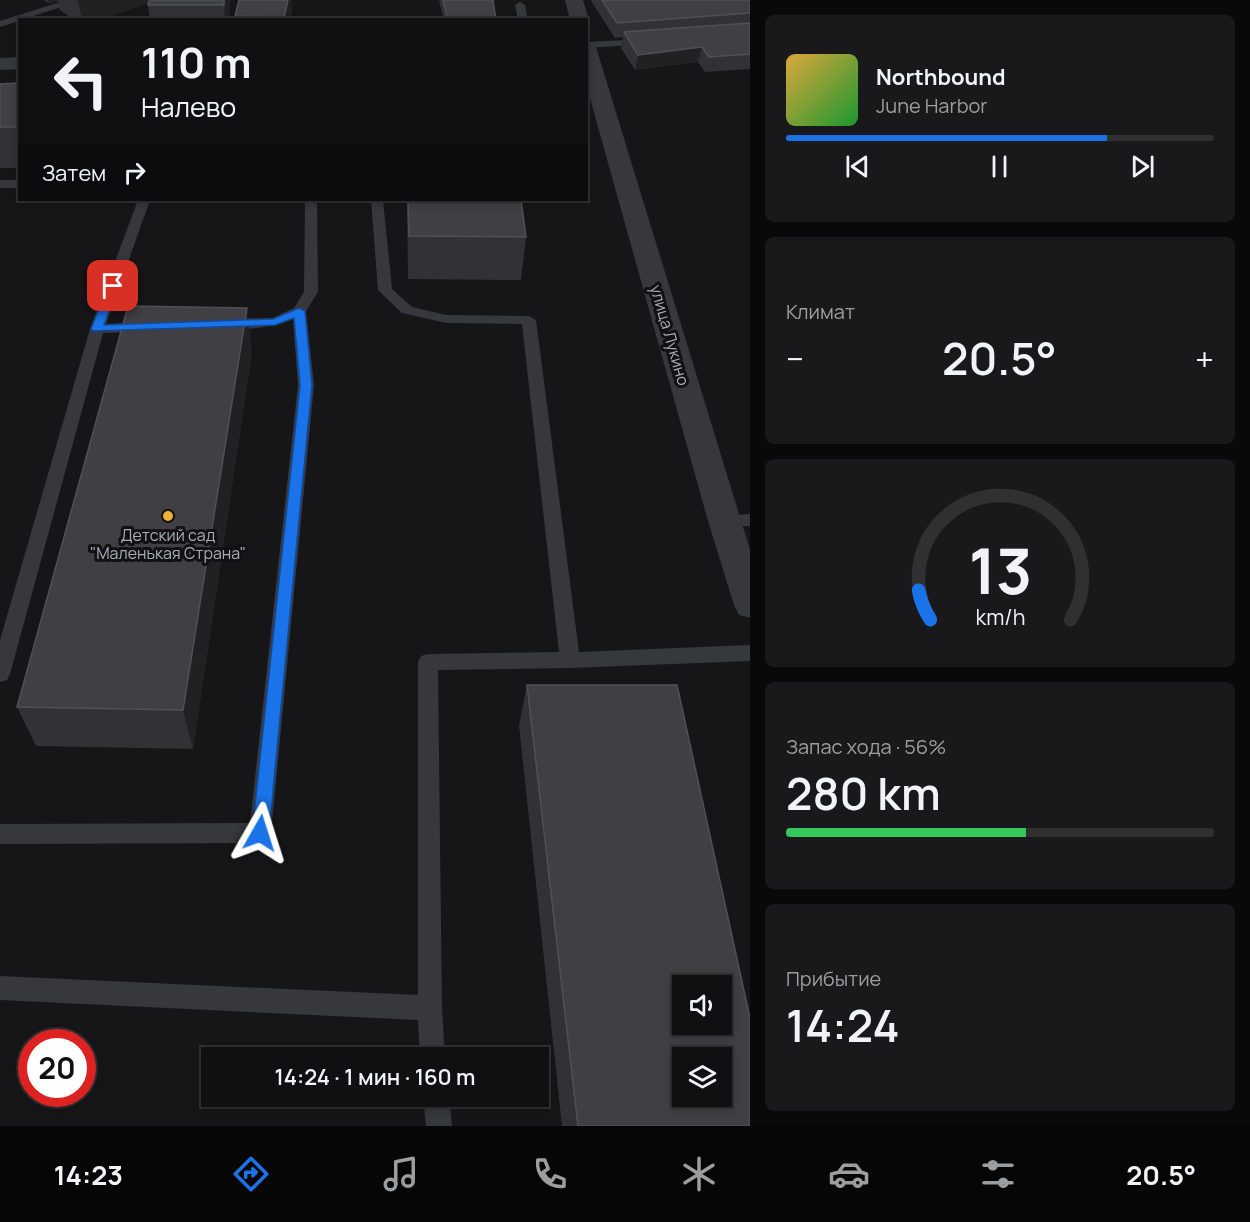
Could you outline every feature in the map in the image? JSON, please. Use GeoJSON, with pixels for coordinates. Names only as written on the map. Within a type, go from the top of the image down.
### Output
{"type":"FeatureCollection","features":[{"type":"Feature","properties":{"kind":"street"},"geometry":{"type":"LineString","coordinates":[[574,0],[579,18]]}},
{"type":"Feature","properties":{"kind":"street","name":"улица Лукино"},"geometry":{"type":"LineString","coordinates":[[588,59],[750,605]]}},
{"type":"Feature","properties":{"kind":"street"},"geometry":{"type":"LineString","coordinates":[[0,64],[18,63]]}},
{"type":"Feature","properties":{"kind":"lane"},"geometry":{"type":"LineString","coordinates":[[19,18],[76,0]]}},
{"type":"Feature","properties":{"kind":"lane"},"geometry":{"type":"LineString","coordinates":[[520,5],[523,18]]}},
{"type":"Feature","properties":{"kind":"lane"},"geometry":{"type":"LineString","coordinates":[[0,24],[18,18]]}},
{"type":"Feature","properties":{"kind":"lane"},"geometry":{"type":"LineString","coordinates":[[588,56],[658,40]]}},
{"type":"Feature","properties":{"kind":"lane"},"geometry":{"type":"LineString","coordinates":[[0,184],[18,184]]}},
{"type":"Feature","properties":{"kind":"lane"},"geometry":{"type":"LineString","coordinates":[[0,674],[97,329],[144,201]]}},
{"type":"Feature","properties":{"kind":"lane"},"geometry":{"type":"LineString","coordinates":[[216,324],[275,322],[299,311],[311,292],[311,201]]}},
{"type":"Feature","properties":{"kind":"lane"},"geometry":{"type":"LineString","coordinates":[[377,201],[385,290],[407,310],[446,319],[529,320],[570,660]]}},
{"type":"Feature","properties":{"kind":"lane"},"geometry":{"type":"LineString","coordinates":[[0,834],[260,833],[306,385],[299,311]]}},
{"type":"Feature","properties":{"kind":"lane"},"geometry":{"type":"LineString","coordinates":[[97,329],[156,327]]}},
{"type":"Feature","properties":{"kind":"lane"},"geometry":{"type":"LineString","coordinates":[[724,521],[750,520]]}},
{"type":"Feature","properties":{"kind":"lane"},"geometry":{"type":"LineString","coordinates":[[432,1047],[430,1008],[428,662],[570,660],[750,653]]}},
{"type":"Feature","properties":{"kind":"lane"},"geometry":{"type":"LineString","coordinates":[[0,988],[430,1008]]}},
{"type":"Feature","properties":{"kind":"lane"},"geometry":{"type":"LineString","coordinates":[[437,1107],[438,1126]]}},
{"type":"Feature","properties":{"kind":"building"},"geometry":{"type":"Polygon","coordinates":[[[149,0],[224,0],[224,5],[148,5],[149,0]]]}},
{"type":"Feature","properties":{"kind":"building"},"geometry":{"type":"Polygon","coordinates":[[[239,0],[288,0],[284,17],[235,16],[239,0]]]}},
{"type":"Feature","properties":{"kind":"building"},"geometry":{"type":"Polygon","coordinates":[[[443,0],[493,0],[496,18],[448,18],[443,0]]]}},
{"type":"Feature","properties":{"kind":"building"},"geometry":{"type":"Polygon","coordinates":[[[602,0],[750,0],[750,13],[617,23],[602,0]]]}},
{"type":"Feature","properties":{"kind":"building"},"geometry":{"type":"Polygon","coordinates":[[[750,23],[750,54],[709,57],[702,47],[638,55],[624,32],[750,23]]]}},
{"type":"Feature","properties":{"kind":"building"},"geometry":{"type":"Polygon","coordinates":[[[18,83],[18,127],[0,127],[0,84],[18,83]]]}},
{"type":"Feature","properties":{"kind":"building"},"geometry":{"type":"Polygon","coordinates":[[[408,201],[521,201],[526,237],[409,236],[408,201]]]}},
{"type":"Feature","properties":{"kind":"building"},"geometry":{"type":"Polygon","coordinates":[[[128,306],[247,308],[183,710],[17,707],[128,306]]]}},
{"type":"Feature","properties":{"kind":"building"},"geometry":{"type":"Polygon","coordinates":[[[527,685],[677,685],[750,1018],[750,1126],[578,1126],[527,685]]]}},
{"type":"Feature","properties":{"kind":"place","name":"Детский сад \"Маленькая Страна\""},"geometry":{"type":"Point","coordinates":[168,516]}},
{"type":"Feature","properties":{"kind":"route"},"geometry":{"type":"LineString","coordinates":[[113,286],[97,329],[275,322],[299,311],[306,385],[260,833]]}}]}
